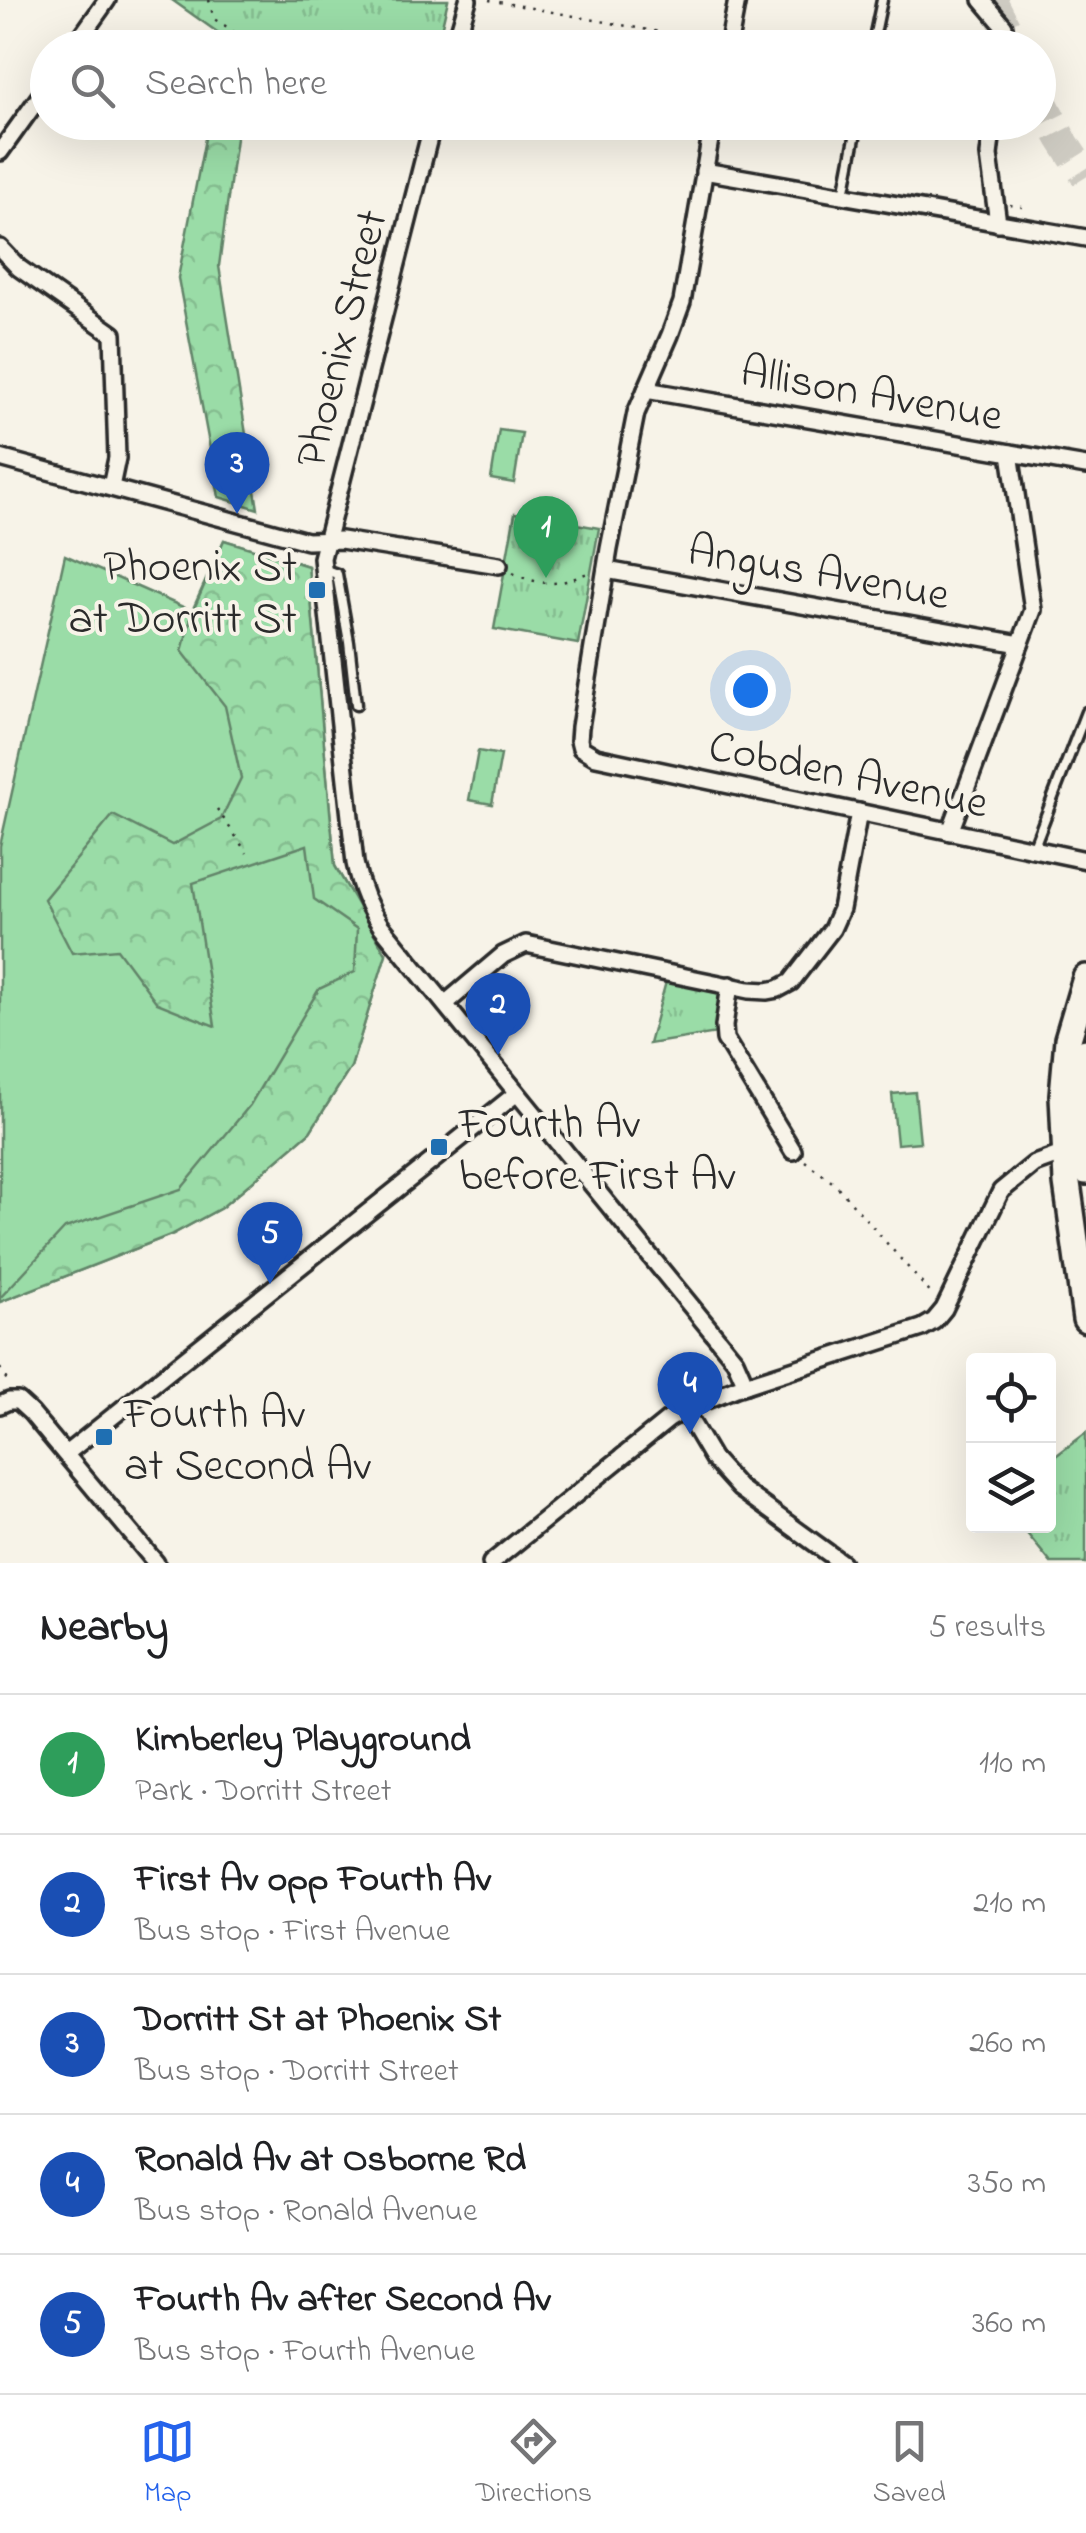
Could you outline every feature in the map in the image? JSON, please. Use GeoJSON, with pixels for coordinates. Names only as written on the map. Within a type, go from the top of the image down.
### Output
{"type":"FeatureCollection","features":[{"type":"Feature","properties":{"kind":"main road"},"geometry":{"type":"LineString","coordinates":[[1086,978],[1071,1025],[1080,1067],[1062,1095],[1078,1157],[1069,1201],[1086,1320]]}},
{"type":"Feature","properties":{"kind":"street"},"geometry":{"type":"LineString","coordinates":[[86,30],[107,0]]}},
{"type":"Feature","properties":{"kind":"street"},"geometry":{"type":"LineString","coordinates":[[459,30],[468,0]]}},
{"type":"Feature","properties":{"kind":"street"},"geometry":{"type":"LineString","coordinates":[[731,30],[737,0]]}},
{"type":"Feature","properties":{"kind":"street"},"geometry":{"type":"LineString","coordinates":[[982,0],[1004,30]]}},
{"type":"Feature","properties":{"kind":"street"},"geometry":{"type":"LineString","coordinates":[[0,152],[30,110]]}},
{"type":"Feature","properties":{"kind":"street","name":"Phoenix Street"},"geometry":{"type":"LineString","coordinates":[[428,140],[322,558],[354,863],[364,897],[381,926],[735,1360],[746,1386]]}},
{"type":"Feature","properties":{"kind":"street"},"geometry":{"type":"LineString","coordinates":[[606,570],[636,413],[682,302],[710,140]]}},
{"type":"Feature","properties":{"kind":"street"},"geometry":{"type":"LineString","coordinates":[[991,140],[998,223]]}},
{"type":"Feature","properties":{"kind":"street"},"geometry":{"type":"LineString","coordinates":[[704,171],[1086,238]]}},
{"type":"Feature","properties":{"kind":"street"},"geometry":{"type":"LineString","coordinates":[[0,248],[19,268],[113,334],[117,458],[111,487]]}},
{"type":"Feature","properties":{"kind":"street","name":"Allison Avenue"},"geometry":{"type":"LineString","coordinates":[[646,390],[1086,466]]}},
{"type":"Feature","properties":{"kind":"street"},"geometry":{"type":"LineString","coordinates":[[950,832],[1033,610],[1010,453]]}},
{"type":"Feature","properties":{"kind":"street"},"geometry":{"type":"LineString","coordinates":[[0,458],[313,542],[341,540],[499,566]]}},
{"type":"Feature","properties":{"kind":"street","name":"Angus Avenue"},"geometry":{"type":"LineString","coordinates":[[606,570],[1020,644]]}},
{"type":"Feature","properties":{"kind":"street","name":"Cobden Avenue"},"geometry":{"type":"LineString","coordinates":[[606,570],[578,740],[581,748],[596,757],[1086,860]]}},
{"type":"Feature","properties":{"kind":"street"},"geometry":{"type":"LineString","coordinates":[[446,1004],[502,955],[526,944],[767,992],[778,989],[792,982],[805,966],[841,910],[859,812]]}},
{"type":"Feature","properties":{"kind":"street"},"geometry":{"type":"LineString","coordinates":[[730,985],[725,1039],[793,1152]]}},
{"type":"Feature","properties":{"kind":"street"},"geometry":{"type":"LineString","coordinates":[[67,1453],[518,1093]]}},
{"type":"Feature","properties":{"kind":"street"},"geometry":{"type":"LineString","coordinates":[[491,1563],[684,1410],[901,1336],[934,1321],[944,1310],[1000,1191],[1034,1164],[1078,1157]]}},
{"type":"Feature","properties":{"kind":"street"},"geometry":{"type":"LineString","coordinates":[[7,1403],[67,1453],[153,1562]]}},
{"type":"Feature","properties":{"kind":"street"},"geometry":{"type":"LineString","coordinates":[[684,1410],[713,1459],[738,1488],[842,1563]]}},
{"type":"Feature","properties":{"kind":"lane"},"geometry":{"type":"LineString","coordinates":[[876,30],[882,0]]}},
{"type":"Feature","properties":{"kind":"lane"},"geometry":{"type":"LineString","coordinates":[[844,196],[855,140]]}},
{"type":"Feature","properties":{"kind":"lane"},"geometry":{"type":"LineString","coordinates":[[323,569],[338,574],[356,704]]}},
{"type":"Feature","properties":{"kind":"lane"},"geometry":{"type":"LineString","coordinates":[[1033,849],[1086,712]]}},
{"type":"Feature","properties":{"kind":"path"},"geometry":{"type":"LineString","coordinates":[[209,0],[214,19],[232,30]]}},
{"type":"Feature","properties":{"kind":"path"},"geometry":{"type":"LineString","coordinates":[[490,0],[645,30]]}},
{"type":"Feature","properties":{"kind":"path"},"geometry":{"type":"LineString","coordinates":[[1010,205],[1022,208]]}},
{"type":"Feature","properties":{"kind":"path"},"geometry":{"type":"LineString","coordinates":[[499,566],[530,581],[564,582],[583,573],[606,570]]}},
{"type":"Feature","properties":{"kind":"path"},"geometry":{"type":"LineString","coordinates":[[217,809],[246,853]]}},
{"type":"Feature","properties":{"kind":"path"},"geometry":{"type":"LineString","coordinates":[[808,1164],[836,1185],[934,1298]]}},
{"type":"Feature","properties":{"kind":"path"},"geometry":{"type":"LineString","coordinates":[[0,1368],[7,1403]]}},
{"type":"Feature","properties":{"kind":"green space"},"geometry":{"type":"Polygon","coordinates":[[[172,0],[448,0],[441,30],[214,30],[172,0]]]}},
{"type":"Feature","properties":{"kind":"green space"},"geometry":{"type":"Polygon","coordinates":[[[205,140],[236,140],[219,266],[258,509],[219,497],[178,278],[205,140]]]}},
{"type":"Feature","properties":{"kind":"green space"},"geometry":{"type":"Polygon","coordinates":[[[499,430],[522,433],[514,483],[491,479],[499,430]]]}},
{"type":"Feature","properties":{"kind":"green space"},"geometry":{"type":"Polygon","coordinates":[[[515,513],[599,528],[578,644],[494,629],[515,513]]]}},
{"type":"Feature","properties":{"kind":"green space"},"geometry":{"type":"Polygon","coordinates":[[[224,540],[308,566],[335,866],[386,954],[351,1067],[310,1132],[221,1208],[173,1234],[0,1302],[0,846],[65,555],[192,611],[224,540]]]}},
{"type":"Feature","properties":{"kind":"green space"},"geometry":{"type":"Polygon","coordinates":[[[224,540],[308,566],[335,866],[386,954],[351,1067],[310,1132],[221,1208],[173,1234],[0,1302],[65,1228],[181,1189],[250,1105],[319,989],[355,972],[357,929],[314,899],[307,845],[193,883],[215,1026],[157,1003],[117,949],[72,953],[44,899],[113,815],[172,845],[221,819],[241,778],[225,706],[182,651],[193,611],[224,540]]]}},
{"type":"Feature","properties":{"kind":"green space"},"geometry":{"type":"Polygon","coordinates":[[[478,751],[501,755],[492,804],[469,800],[478,751]]]}},
{"type":"Feature","properties":{"kind":"green space"},"geometry":{"type":"Polygon","coordinates":[[[667,978],[716,990],[721,1000],[717,1033],[649,1044],[667,978]]]}},
{"type":"Feature","properties":{"kind":"green space"},"geometry":{"type":"Polygon","coordinates":[[[915,1092],[920,1142],[897,1144],[892,1094],[915,1092]]]}},
{"type":"Feature","properties":{"kind":"green space"},"geometry":{"type":"Polygon","coordinates":[[[1086,1433],[1086,1563],[1051,1563],[1027,1533],[1056,1533],[1056,1456],[1086,1433]]]}},
{"type":"Feature","properties":{"kind":"tunnel"},"geometry":{"type":"LineString","coordinates":[[992,0],[1007,30]]}},
{"type":"Feature","properties":{"kind":"tunnel"},"geometry":{"type":"LineString","coordinates":[[1056,128],[1086,177]]}},
{"type":"Feature","properties":{"kind":"place","name":"Dorritt St at Phoenix St"},"geometry":{"type":"Point","coordinates":[237,514]}},
{"type":"Feature","properties":{"kind":"place","name":"Kimberley Playground"},"geometry":{"type":"Point","coordinates":[546,578]}},
{"type":"Feature","properties":{"kind":"place","name":"Phoenix St at Dorritt St"},"geometry":{"type":"Point","coordinates":[317,590]}},
{"type":"Feature","properties":{"kind":"place","name":"First Av opp Fourth Av"},"geometry":{"type":"Point","coordinates":[498,1055]}},
{"type":"Feature","properties":{"kind":"place","name":"Fourth Av before First Av"},"geometry":{"type":"Point","coordinates":[439,1147]}},
{"type":"Feature","properties":{"kind":"place","name":"Fourth Av after Second Av"},"geometry":{"type":"Point","coordinates":[270,1284]}},
{"type":"Feature","properties":{"kind":"place","name":"Ronald Av at Osborne Rd"},"geometry":{"type":"Point","coordinates":[690,1434]}},
{"type":"Feature","properties":{"kind":"place","name":"Fourth Av at Second Av"},"geometry":{"type":"Point","coordinates":[104,1437]}}]}
